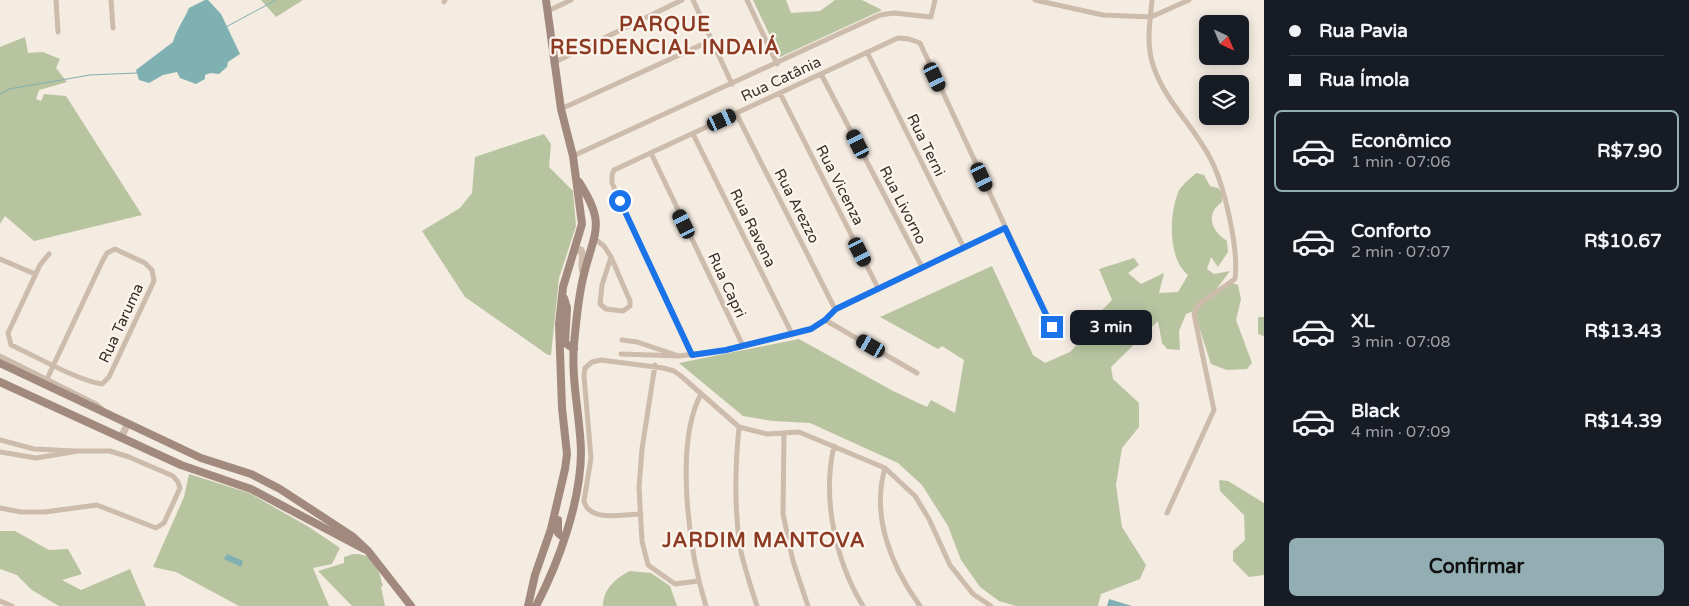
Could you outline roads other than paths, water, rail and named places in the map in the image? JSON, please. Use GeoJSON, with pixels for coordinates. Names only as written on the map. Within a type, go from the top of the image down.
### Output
{"type":"FeatureCollection","features":[{"type":"Feature","properties":{"kind":"main road"},"geometry":{"type":"LineString","coordinates":[[528,606],[535,576],[545,552],[561,492],[567,454],[562,408],[559,335],[562,294],[582,224],[577,178],[553,64],[546,0]]}},
{"type":"Feature","properties":{"kind":"main road"},"geometry":{"type":"LineString","coordinates":[[536,606],[549,582],[564,538],[580,470],[581,450],[574,348],[584,274],[596,239],[596,216],[590,198],[577,178]]}},
{"type":"Feature","properties":{"kind":"main road"},"geometry":{"type":"LineString","coordinates":[[562,294],[567,308],[565,343],[574,348]]}},
{"type":"Feature","properties":{"kind":"main road"},"geometry":{"type":"LineString","coordinates":[[0,363],[127,425],[201,458],[266,481],[352,536],[368,551],[411,606]]}},
{"type":"Feature","properties":{"kind":"main road"},"geometry":{"type":"LineString","coordinates":[[0,382],[187,467],[251,489],[348,543],[368,551]]}},
{"type":"Feature","properties":{"kind":"main road"},"geometry":{"type":"LineString","coordinates":[[561,492],[573,502]]}},
{"type":"Feature","properties":{"kind":"main road"},"geometry":{"type":"LineString","coordinates":[[556,511],[558,518],[556,528],[560,537],[564,538]]}},
{"type":"Feature","properties":{"kind":"street"},"geometry":{"type":"LineString","coordinates":[[56,0],[58,32]]}},
{"type":"Feature","properties":{"kind":"street"},"geometry":{"type":"LineString","coordinates":[[111,0],[113,28]]}},
{"type":"Feature","properties":{"kind":"street"},"geometry":{"type":"LineString","coordinates":[[548,11],[571,0]]}},
{"type":"Feature","properties":{"kind":"street"},"geometry":{"type":"LineString","coordinates":[[553,64],[682,0]]}},
{"type":"Feature","properties":{"kind":"street"},"geometry":{"type":"LineString","coordinates":[[692,0],[732,84]]}},
{"type":"Feature","properties":{"kind":"street"},"geometry":{"type":"LineString","coordinates":[[747,0],[777,64]]}},
{"type":"Feature","properties":{"kind":"street"},"geometry":{"type":"LineString","coordinates":[[573,156],[777,64],[880,15],[894,14],[931,17],[935,0]]}},
{"type":"Feature","properties":{"kind":"street"},"geometry":{"type":"LineString","coordinates":[[1035,0],[1104,15],[1151,17],[1189,0]]}},
{"type":"Feature","properties":{"kind":"street"},"geometry":{"type":"LineString","coordinates":[[1152,0],[1148,41],[1153,65],[1173,106],[1210,157],[1220,180],[1237,267],[1235,279],[1198,304],[1194,314],[1214,410],[1167,514]]}},
{"type":"Feature","properties":{"kind":"street","name":"Rua Catânia"},"geometry":{"type":"LineString","coordinates":[[692,355],[612,183],[614,170],[898,38],[910,38],[920,43],[1005,228]]}},
{"type":"Feature","properties":{"kind":"street"},"geometry":{"type":"LineString","coordinates":[[561,109],[712,40]]}},
{"type":"Feature","properties":{"kind":"street","name":"Rua Terni"},"geometry":{"type":"LineString","coordinates":[[866,52],[964,248]]}},
{"type":"Feature","properties":{"kind":"street","name":"Rua Livorno"},"geometry":{"type":"LineString","coordinates":[[821,74],[922,268]]}},
{"type":"Feature","properties":{"kind":"street","name":"Rua Vicenza"},"geometry":{"type":"LineString","coordinates":[[780,93],[878,288]]}},
{"type":"Feature","properties":{"kind":"street","name":"Rua Arezzo"},"geometry":{"type":"LineString","coordinates":[[736,113],[836,309]]}},
{"type":"Feature","properties":{"kind":"street","name":"Rua Ravena"},"geometry":{"type":"LineString","coordinates":[[692,134],[792,334]]}},
{"type":"Feature","properties":{"kind":"street","name":"Rua Capri"},"geometry":{"type":"LineString","coordinates":[[651,153],[743,346]]}},
{"type":"Feature","properties":{"kind":"street"},"geometry":{"type":"LineString","coordinates":[[620,354],[692,355],[743,346],[811,329],[825,320],[836,309],[1005,228],[1052,327]]}},
{"type":"Feature","properties":{"kind":"street"},"geometry":{"type":"LineString","coordinates":[[596,239],[604,246],[611,257],[630,301],[627,310],[606,309],[600,304],[605,276],[611,257]]}},
{"type":"Feature","properties":{"kind":"street","name":"Rua Taruma"},"geometry":{"type":"LineString","coordinates":[[50,254],[35,274],[8,333],[8,339],[11,345],[94,383],[102,384],[109,377],[154,281],[152,270],[145,263],[115,249],[107,253],[54,364]]}},
{"type":"Feature","properties":{"kind":"street"},"geometry":{"type":"LineString","coordinates":[[575,251],[581,250],[583,252],[581,270],[584,274]]}},
{"type":"Feature","properties":{"kind":"street"},"geometry":{"type":"LineString","coordinates":[[0,259],[35,274]]}},
{"type":"Feature","properties":{"kind":"street"},"geometry":{"type":"LineString","coordinates":[[605,276],[616,270]]}},
{"type":"Feature","properties":{"kind":"street"},"geometry":{"type":"LineString","coordinates":[[825,320],[917,373]]}},
{"type":"Feature","properties":{"kind":"street"},"geometry":{"type":"LineString","coordinates":[[622,340],[637,342],[680,356]]}},
{"type":"Feature","properties":{"kind":"street"},"geometry":{"type":"LineString","coordinates":[[0,356],[96,404],[105,413]]}},
{"type":"Feature","properties":{"kind":"street"},"geometry":{"type":"LineString","coordinates":[[641,514],[595,515],[585,507],[584,501],[591,458],[584,376],[585,368],[592,362],[601,360],[655,366],[674,371],[739,427],[767,434],[799,432],[885,468],[915,496],[929,519],[950,565],[973,594],[990,606]]}},
{"type":"Feature","properties":{"kind":"street"},"geometry":{"type":"LineString","coordinates":[[47,379],[54,364]]}},
{"type":"Feature","properties":{"kind":"street"},"geometry":{"type":"LineString","coordinates":[[655,366],[638,487],[642,541],[648,565],[677,585],[698,581]]}},
{"type":"Feature","properties":{"kind":"street"},"geometry":{"type":"LineString","coordinates":[[701,394],[693,409],[688,450],[687,506],[698,581],[706,606]]}},
{"type":"Feature","properties":{"kind":"street"},"geometry":{"type":"LineString","coordinates":[[121,438],[127,425]]}},
{"type":"Feature","properties":{"kind":"street"},"geometry":{"type":"LineString","coordinates":[[739,427],[735,467],[737,519],[741,549],[757,606]]}},
{"type":"Feature","properties":{"kind":"street"},"geometry":{"type":"LineString","coordinates":[[784,434],[783,514],[793,562],[808,606]]}},
{"type":"Feature","properties":{"kind":"street"},"geometry":{"type":"LineString","coordinates":[[0,440],[34,449],[100,450],[120,454],[176,479],[180,488],[164,523],[156,528],[110,508],[97,505],[38,512],[0,508]]}},
{"type":"Feature","properties":{"kind":"street"},"geometry":{"type":"LineString","coordinates":[[834,446],[830,464],[830,501],[834,530],[849,581],[863,606]]}},
{"type":"Feature","properties":{"kind":"street"},"geometry":{"type":"LineString","coordinates":[[0,452],[36,458],[78,451]]}},
{"type":"Feature","properties":{"kind":"street"},"geometry":{"type":"LineString","coordinates":[[885,468],[879,503],[885,538],[904,580],[920,606]]}},
{"type":"Feature","properties":{"kind":"street"},"geometry":{"type":"LineString","coordinates":[[0,600],[12,606]]}},
{"type":"Feature","properties":{"kind":"water"},"geometry":{"type":"Polygon","coordinates":[[[208,0],[221,14],[240,54],[228,62],[227,67],[219,74],[211,73],[205,75],[205,79],[196,84],[180,78],[177,72],[163,75],[149,83],[139,80],[136,70],[173,42],[189,8],[208,0]]]}},
{"type":"Feature","properties":{"kind":"water"},"geometry":{"type":"Polygon","coordinates":[[[227,554],[243,561],[241,567],[224,559],[227,554]]]}},
{"type":"Feature","properties":{"kind":"water"},"geometry":{"type":"Polygon","coordinates":[[[1109,599],[1132,606],[1107,606],[1109,599]]]}},
{"type":"Feature","properties":{"kind":"waterway"},"geometry":{"type":"LineString","coordinates":[[226,27],[276,0]]}},
{"type":"Feature","properties":{"kind":"waterway"},"geometry":{"type":"LineString","coordinates":[[0,94],[9,89],[90,75],[137,73]]}},
{"type":"Feature","properties":{"kind":"district","name":"PARQUE RESIDENCIAL INDAIÁ"},"geometry":{"type":"Point","coordinates":[665,36]}},
{"type":"Feature","properties":{"kind":"district","name":"JARDIM MANTOVA"},"geometry":{"type":"Point","coordinates":[764,540]}}]}
